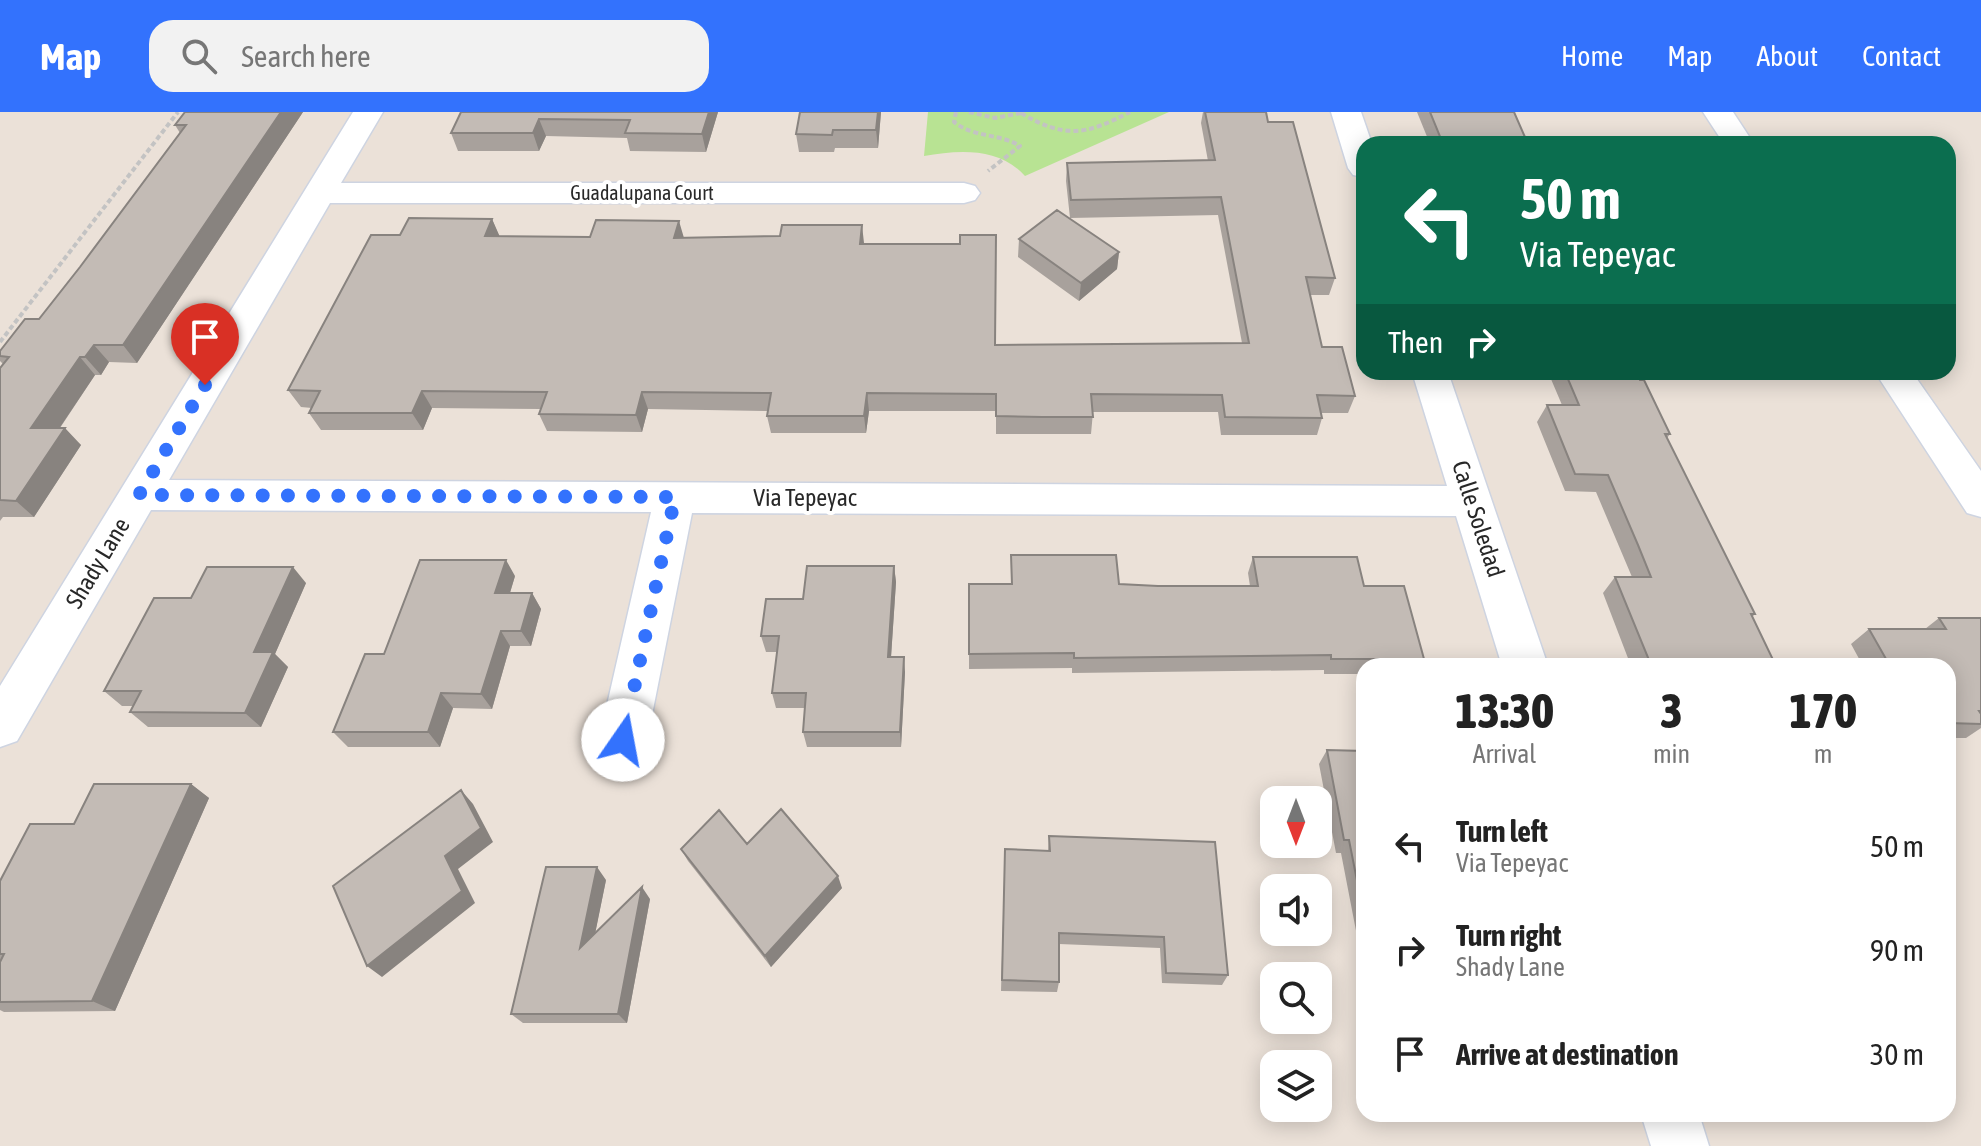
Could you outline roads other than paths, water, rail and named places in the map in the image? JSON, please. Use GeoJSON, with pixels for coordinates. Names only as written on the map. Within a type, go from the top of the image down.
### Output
{"type":"FeatureCollection","features":[{"type":"Feature","properties":{"kind":"street","name":"Shady Lane"},"geometry":{"type":"LineString","coordinates":[[0,727],[368,112]]}},
{"type":"Feature","properties":{"kind":"street"},"geometry":{"type":"LineString","coordinates":[[1346,112],[1356,143]]}},
{"type":"Feature","properties":{"kind":"street"},"geometry":{"type":"LineString","coordinates":[[1718,112],[1734,136]]}},
{"type":"Feature","properties":{"kind":"street","name":"Guadalupana Court"},"geometry":{"type":"LineString","coordinates":[[320,193],[964,193]]}},
{"type":"Feature","properties":{"kind":"street","name":"Calle Soledad"},"geometry":{"type":"LineString","coordinates":[[1433,380],[1522,658]]}},
{"type":"Feature","properties":{"kind":"street"},"geometry":{"type":"LineString","coordinates":[[1898,380],[1981,502]]}},
{"type":"Feature","properties":{"kind":"street","name":"Via Tepeyac"},"geometry":{"type":"LineString","coordinates":[[139,495],[1472,501]]}},
{"type":"Feature","properties":{"kind":"street"},"geometry":{"type":"LineString","coordinates":[[623,740],[675,497]]}},
{"type":"Feature","properties":{"kind":"street"},"geometry":{"type":"LineString","coordinates":[[1672,1122],[1680,1146]]}}]}
